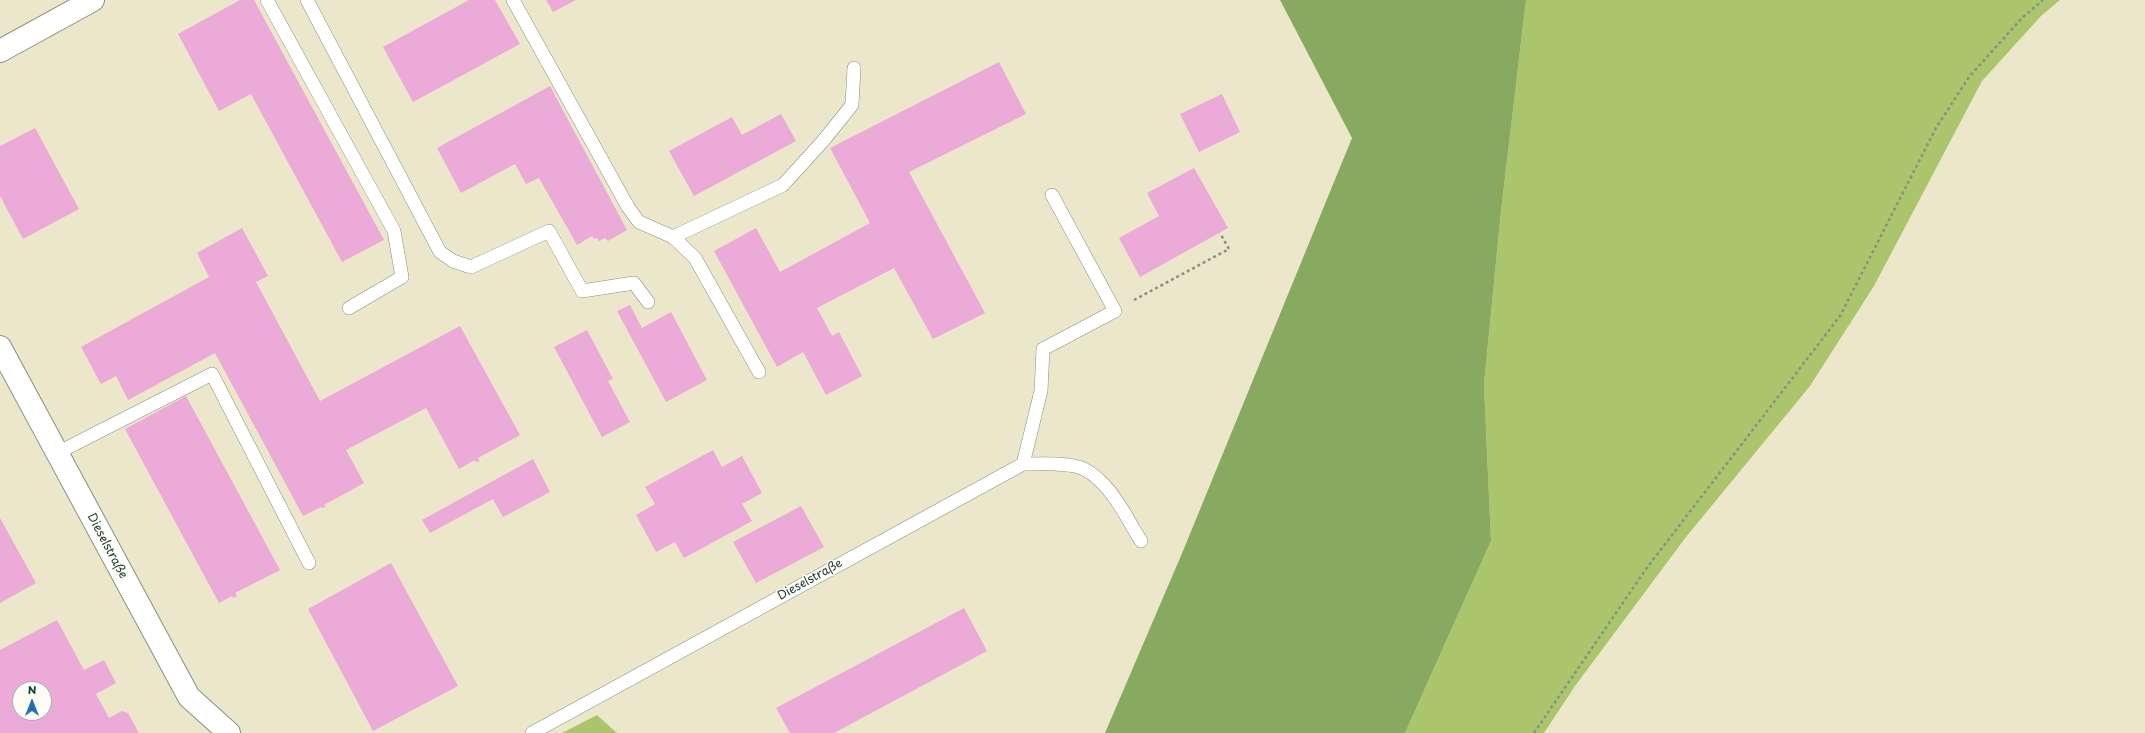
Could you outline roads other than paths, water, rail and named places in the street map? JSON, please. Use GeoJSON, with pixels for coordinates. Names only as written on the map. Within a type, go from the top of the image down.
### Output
{"type":"FeatureCollection","features":[{"type":"Feature","properties":{"kind":"street"},"geometry":{"type":"LineString","coordinates":[[0,51],[93,0]]}},
{"type":"Feature","properties":{"kind":"street","name":"Dieselstraße"},"geometry":{"type":"LineString","coordinates":[[0,347],[189,697],[229,733]]}},
{"type":"Feature","properties":{"kind":"lane"},"geometry":{"type":"LineString","coordinates":[[267,0],[394,232],[402,277],[349,308]]}},
{"type":"Feature","properties":{"kind":"lane"},"geometry":{"type":"LineString","coordinates":[[307,0],[440,252],[453,261],[471,267],[549,232],[582,291],[634,283],[648,302]]}},
{"type":"Feature","properties":{"kind":"lane"},"geometry":{"type":"LineString","coordinates":[[513,0],[628,207],[639,222],[673,237],[695,258],[759,372]]}},
{"type":"Feature","properties":{"kind":"lane"},"geometry":{"type":"LineString","coordinates":[[673,237],[784,185],[823,141],[852,105],[854,68]]}},
{"type":"Feature","properties":{"kind":"lane"},"geometry":{"type":"LineString","coordinates":[[1052,195],[1114,311],[1043,349],[1041,390],[1023,464],[1053,464],[1084,469],[1108,488],[1141,541]]}},
{"type":"Feature","properties":{"kind":"lane"},"geometry":{"type":"LineString","coordinates":[[57,453],[212,374],[309,564]]}},
{"type":"Feature","properties":{"kind":"lane","name":"Dieselstraße"},"geometry":{"type":"LineString","coordinates":[[532,733],[1023,464]]}}]}
